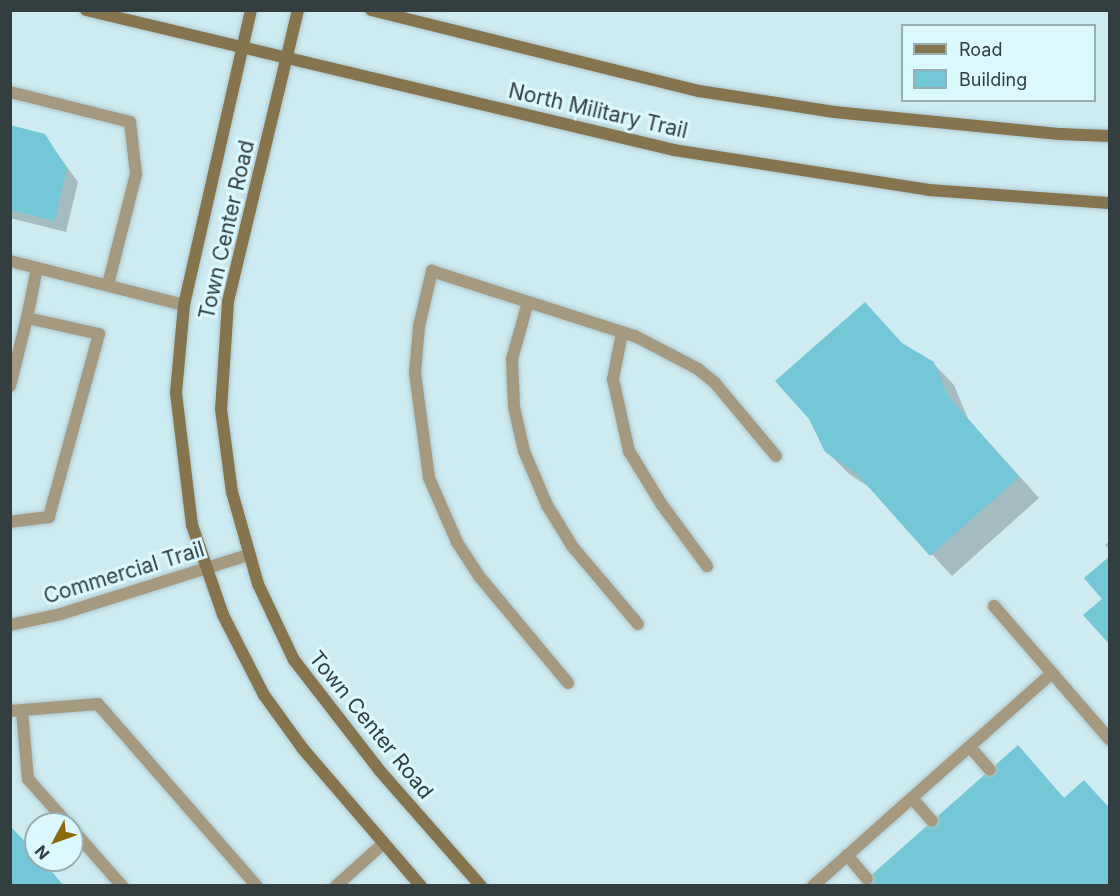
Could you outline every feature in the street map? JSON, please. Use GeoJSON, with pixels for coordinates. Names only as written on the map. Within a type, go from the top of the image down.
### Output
{"type":"FeatureCollection","features":[{"type":"Feature","properties":{"kind":"main road","name":"North Military Trail"},"geometry":{"type":"LineString","coordinates":[[86,10],[674,150],[928,190],[1110,203]]}},
{"type":"Feature","properties":{"kind":"main road","name":"Town Center Road"},"geometry":{"type":"LineString","coordinates":[[251,10],[184,305],[176,393],[179,436],[192,525],[227,626],[264,695],[303,750],[421,885]]}},
{"type":"Feature","properties":{"kind":"main road","name":"Town Center Road"},"geometry":{"type":"LineString","coordinates":[[298,10],[228,302],[221,374],[225,450],[248,555],[270,613],[306,678],[380,771],[481,885]]}},
{"type":"Feature","properties":{"kind":"main road","name":"North Military Trail"},"geometry":{"type":"LineString","coordinates":[[371,10],[699,91],[834,112],[1059,135],[1110,136]]}},
{"type":"Feature","properties":{"kind":"street"},"geometry":{"type":"LineString","coordinates":[[10,92],[130,122],[136,174],[108,285]]}},
{"type":"Feature","properties":{"kind":"street"},"geometry":{"type":"LineString","coordinates":[[10,261],[184,305]]}},
{"type":"Feature","properties":{"kind":"street"},"geometry":{"type":"LineString","coordinates":[[10,386],[37,268]]}},
{"type":"Feature","properties":{"kind":"street"},"geometry":{"type":"LineString","coordinates":[[568,683],[478,576],[457,542],[429,478],[419,423],[415,373],[419,326],[432,271],[622,333],[698,369],[715,383],[776,456]]}},
{"type":"Feature","properties":{"kind":"street"},"geometry":{"type":"LineString","coordinates":[[528,302],[512,359],[514,407],[524,451],[547,505],[572,546],[638,624]]}},
{"type":"Feature","properties":{"kind":"street"},"geometry":{"type":"LineString","coordinates":[[10,522],[49,517],[99,334],[27,318]]}},
{"type":"Feature","properties":{"kind":"street"},"geometry":{"type":"LineString","coordinates":[[622,333],[613,379],[630,451],[662,506],[707,566]]}},
{"type":"Feature","properties":{"kind":"street","name":"Commercial Trail"},"geometry":{"type":"LineString","coordinates":[[10,625],[61,614],[248,555]]}},
{"type":"Feature","properties":{"kind":"street"},"geometry":{"type":"LineString","coordinates":[[994,606],[1110,740]]}},
{"type":"Feature","properties":{"kind":"street"},"geometry":{"type":"LineString","coordinates":[[813,885],[1052,673]]}},
{"type":"Feature","properties":{"kind":"street"},"geometry":{"type":"LineString","coordinates":[[57,812],[28,779],[16,711],[98,704],[257,885]]}},
{"type":"Feature","properties":{"kind":"street"},"geometry":{"type":"LineString","coordinates":[[970,747],[990,770]]}},
{"type":"Feature","properties":{"kind":"street"},"geometry":{"type":"LineString","coordinates":[[912,798],[932,821]]}},
{"type":"Feature","properties":{"kind":"street"},"geometry":{"type":"LineString","coordinates":[[84,842],[122,885]]}},
{"type":"Feature","properties":{"kind":"street"},"geometry":{"type":"LineString","coordinates":[[336,885],[384,843]]}},
{"type":"Feature","properties":{"kind":"street"},"geometry":{"type":"LineString","coordinates":[[847,855],[867,879]]}},
{"type":"Feature","properties":{"kind":"building"},"geometry":{"type":"Polygon","coordinates":[[[10,125],[45,134],[67,169],[55,221],[10,210],[10,125]]]}},
{"type":"Feature","properties":{"kind":"building"},"geometry":{"type":"Polygon","coordinates":[[[865,302],[902,343],[934,362],[948,396],[1019,477],[930,556],[856,473],[825,452],[809,419],[775,381],[865,302]]]}},
{"type":"Feature","properties":{"kind":"building"},"geometry":{"type":"Polygon","coordinates":[[[1110,556],[1110,645],[1083,615],[1102,599],[1084,578],[1110,556]]]}},
{"type":"Feature","properties":{"kind":"building"},"geometry":{"type":"Polygon","coordinates":[[[1018,745],[1064,798],[1084,780],[1110,809],[1110,886],[859,886],[1018,745]]]}},
{"type":"Feature","properties":{"kind":"building"},"geometry":{"type":"Polygon","coordinates":[[[10,826],[24,841],[24,872],[52,872],[64,886],[10,886],[10,826]]]}}]}
